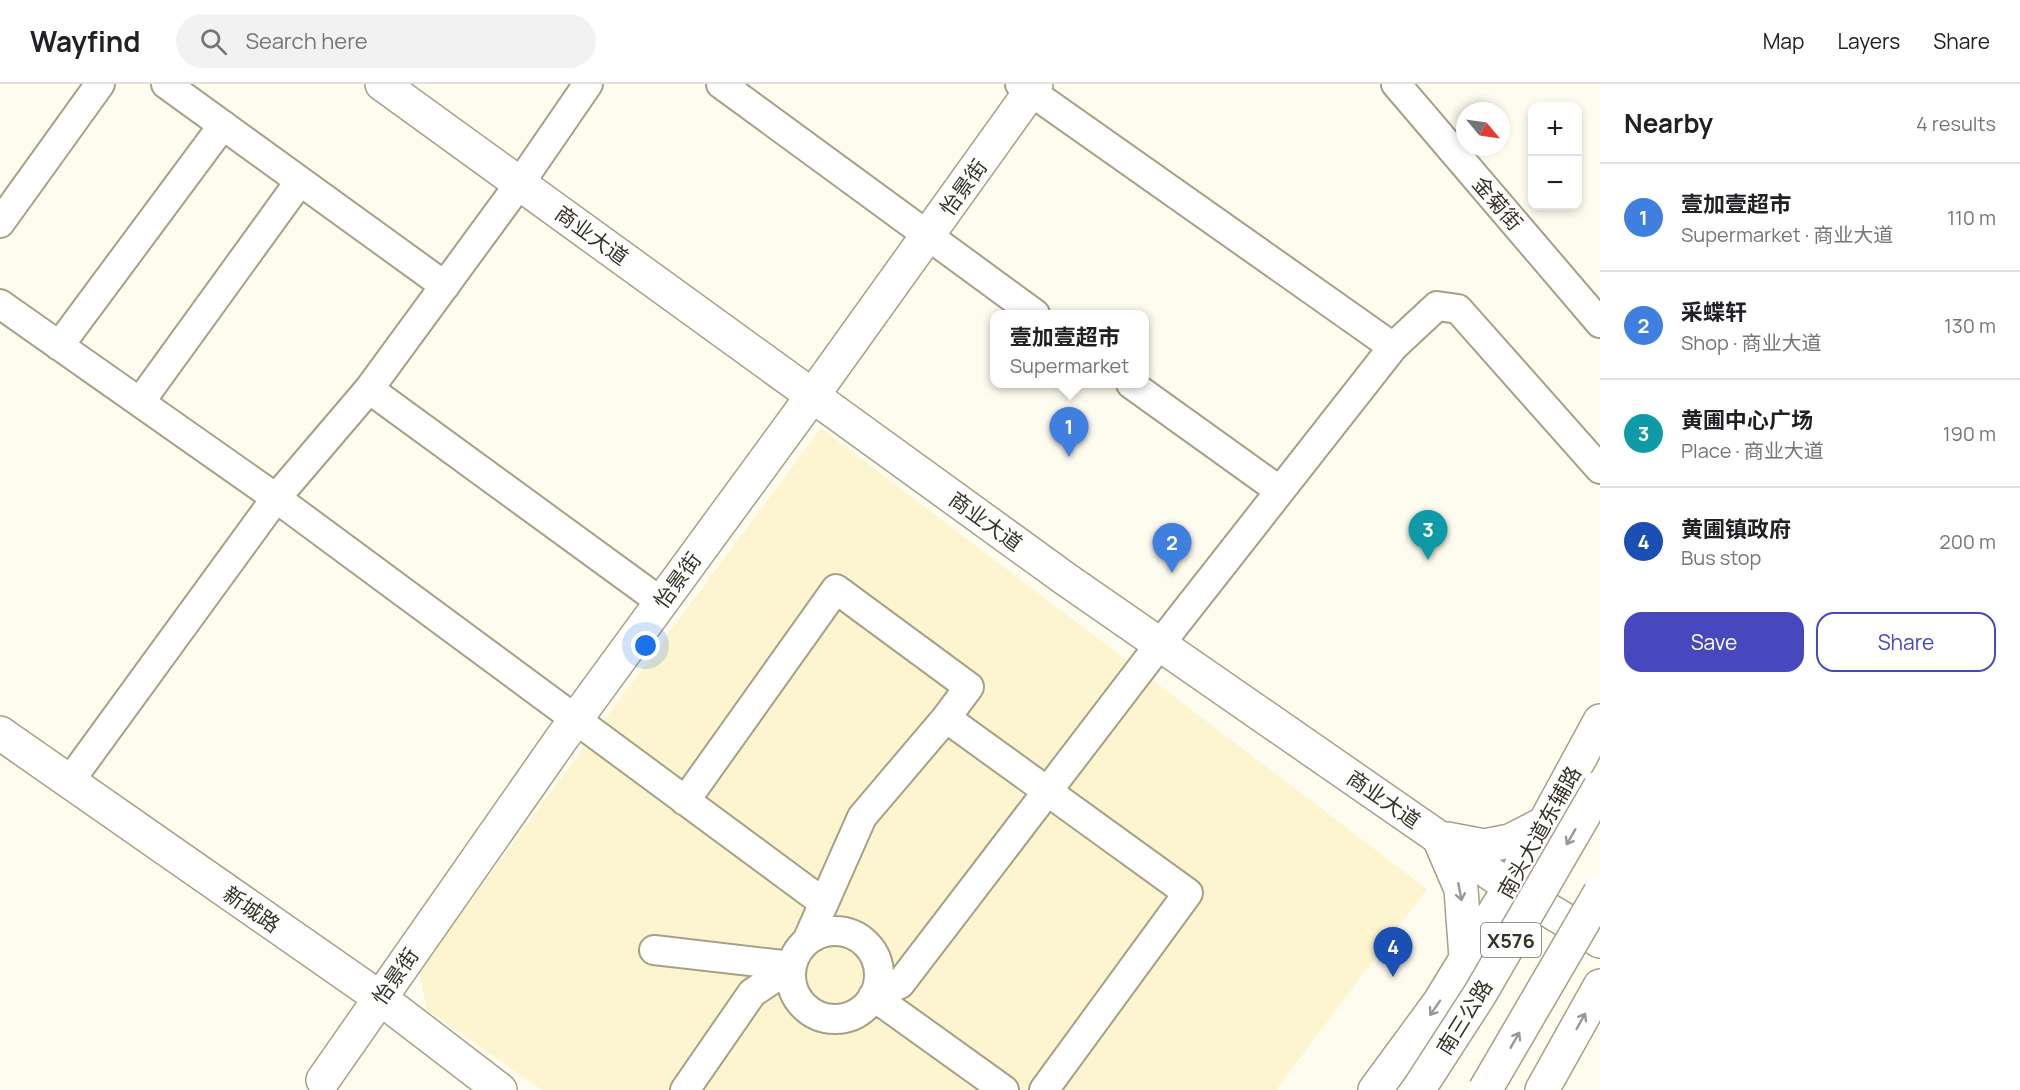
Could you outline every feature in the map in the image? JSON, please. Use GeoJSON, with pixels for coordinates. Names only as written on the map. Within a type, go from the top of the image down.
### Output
{"type":"FeatureCollection","features":[{"type":"Feature","properties":{"kind":"main road","name":"商业大道"},"geometry":{"type":"LineString","coordinates":[[382,84],[1058,573],[1510,887],[1600,941]]}},
{"type":"Feature","properties":{"kind":"main road","name":"怡景街"},"geometry":{"type":"LineString","coordinates":[[323,1080],[575,720],[927,237],[1029,87]]}},
{"type":"Feature","properties":{"kind":"main road","name":"南头大道东辅路"},"geometry":{"type":"LineString","coordinates":[[1375,1090],[1438,1003],[1510,887],[1600,721]]}},
{"type":"Feature","properties":{"kind":"main road","name":"新城路"},"geometry":{"type":"LineString","coordinates":[[0,733],[380,998],[500,1090]]}},
{"type":"Feature","properties":{"kind":"main road","name":"南三公路"},"geometry":{"type":"LineString","coordinates":[[1418,1090],[1479,994],[1600,787]]}},
{"type":"Feature","properties":{"kind":"main road"},"geometry":{"type":"LineString","coordinates":[[1440,838],[1484,846],[1510,841],[1545,823]]}},
{"type":"Feature","properties":{"kind":"main road"},"geometry":{"type":"LineString","coordinates":[[1440,838],[1461,888],[1466,958]]}},
{"type":"Feature","properties":{"kind":"main road","name":"X576"},"geometry":{"type":"LineString","coordinates":[[1485,1090],[1600,893]]}},
{"type":"Feature","properties":{"kind":"main road"},"geometry":{"type":"LineString","coordinates":[[1542,1090],[1600,986]]}},
{"type":"Feature","properties":{"kind":"street"},"geometry":{"type":"LineString","coordinates":[[0,223],[100,84]]}},
{"type":"Feature","properties":{"kind":"street"},"geometry":{"type":"LineString","coordinates":[[166,84],[445,286]]}},
{"type":"Feature","properties":{"kind":"street"},"geometry":{"type":"LineString","coordinates":[[69,782],[276,498],[369,388],[445,286],[588,84]]}},
{"type":"Feature","properties":{"kind":"street"},"geometry":{"type":"LineString","coordinates":[[721,84],[1028,310]]}},
{"type":"Feature","properties":{"kind":"street","name":"金菊街"},"geometry":{"type":"LineString","coordinates":[[1396,84],[1600,323]]}},
{"type":"Feature","properties":{"kind":"street"},"geometry":{"type":"LineString","coordinates":[[1029,87],[1393,347]]}},
{"type":"Feature","properties":{"kind":"street"},"geometry":{"type":"LineString","coordinates":[[60,346],[223,125]]}},
{"type":"Feature","properties":{"kind":"street"},"geometry":{"type":"LineString","coordinates":[[140,402],[300,181]]}},
{"type":"Feature","properties":{"kind":"street"},"geometry":{"type":"LineString","coordinates":[[0,304],[276,498],[824,903]]}},
{"type":"Feature","properties":{"kind":"street"},"geometry":{"type":"LineString","coordinates":[[873,996],[900,984],[1160,644],[1393,347],[1437,306],[1458,309],[1600,469]]}},
{"type":"Feature","properties":{"kind":"street"},"geometry":{"type":"LineString","coordinates":[[369,388],[662,602]]}},
{"type":"Feature","properties":{"kind":"street"},"geometry":{"type":"LineString","coordinates":[[1137,388],[1280,491]]}},
{"type":"Feature","properties":{"kind":"street"},"geometry":{"type":"LineString","coordinates":[[685,801],[836,589],[969,687],[946,718],[862,817],[807,941],[797,952],[792,966],[791,981],[795,995],[803,1006],[820,1017],[840,1019],[854,1015],[865,1007],[873,996],[878,982],[878,967],[873,953],[863,941],[850,934],[835,931],[820,934],[807,941]]}},
{"type":"Feature","properties":{"kind":"street"},"geometry":{"type":"LineString","coordinates":[[946,718],[1188,893],[1044,1090]]}},
{"type":"Feature","properties":{"kind":"street"},"geometry":{"type":"LineString","coordinates":[[654,950],[792,966]]}},
{"type":"Feature","properties":{"kind":"street"},"geometry":{"type":"LineString","coordinates":[[685,1090],[752,993],[792,966]]}},
{"type":"Feature","properties":{"kind":"street"},"geometry":{"type":"LineString","coordinates":[[873,996],[1004,1090]]}},
{"type":"Feature","properties":{"kind":"shaded area"},"geometry":{"type":"Polygon","coordinates":[[[821,428],[1427,889],[1276,1090],[542,1090],[427,1010],[419,970],[821,428]]]}},
{"type":"Feature","properties":{"kind":"place","name":"壹加壹超市"},"geometry":{"type":"Point","coordinates":[1069,457]}},
{"type":"Feature","properties":{"kind":"place","name":"黄圃中心广场"},"geometry":{"type":"Point","coordinates":[1428,560]}},
{"type":"Feature","properties":{"kind":"place","name":"采蝶轩"},"geometry":{"type":"Point","coordinates":[1172,573]}},
{"type":"Feature","properties":{"kind":"place","name":"黄圃镇政府"},"geometry":{"type":"Point","coordinates":[1393,977]}}]}
